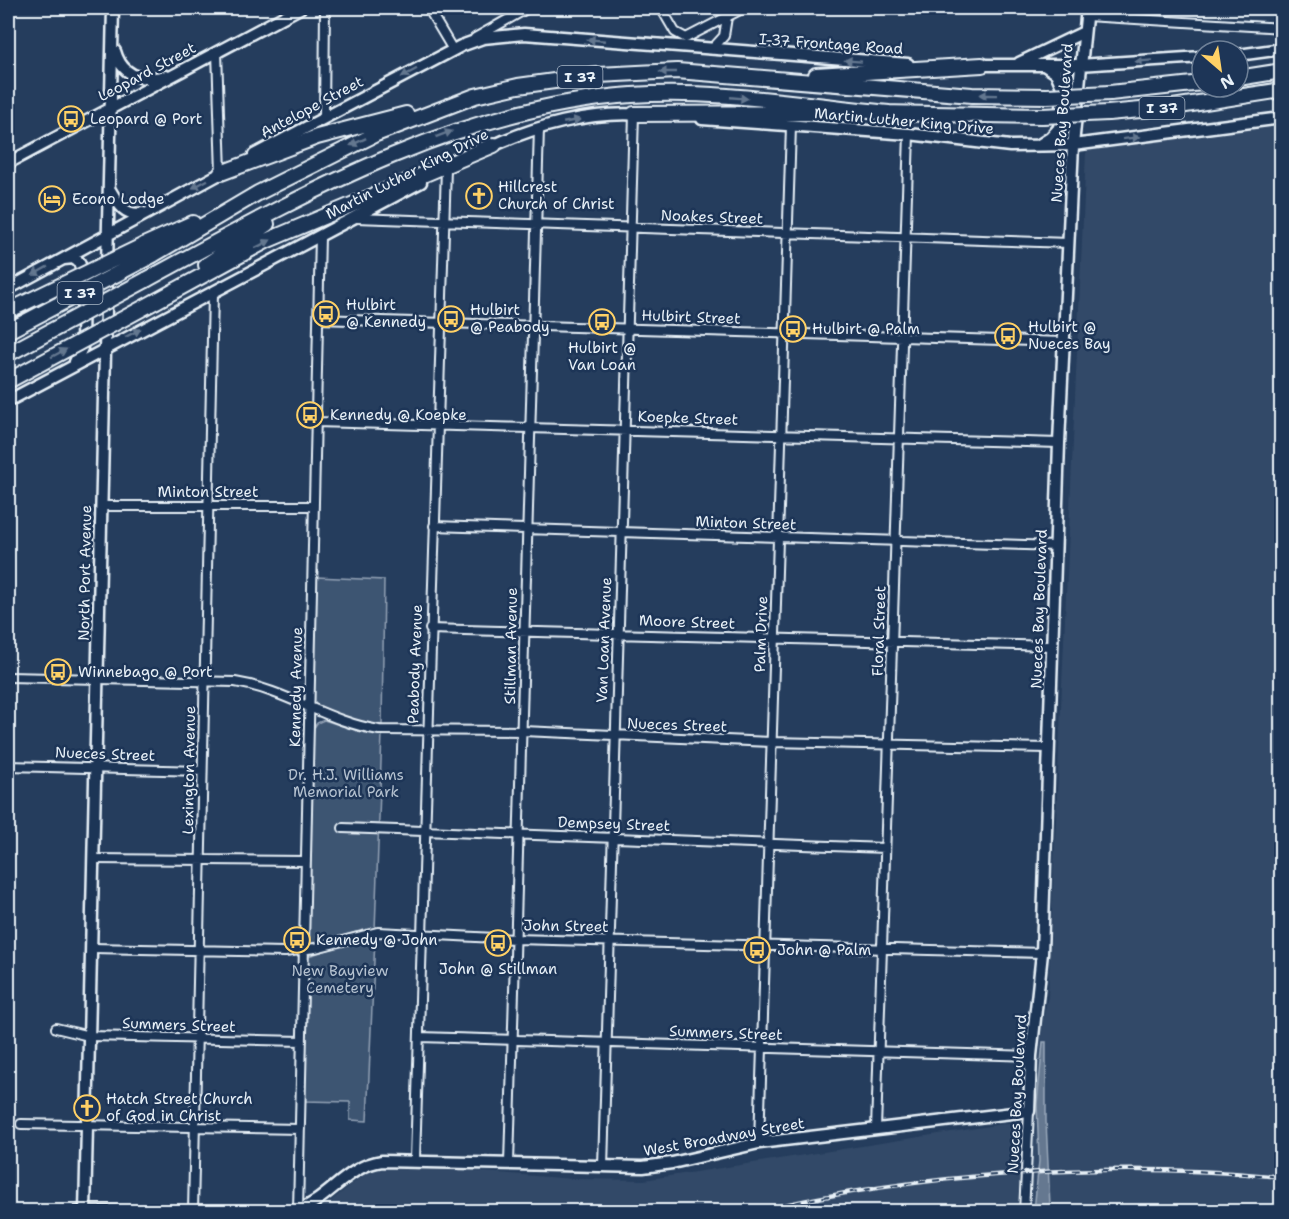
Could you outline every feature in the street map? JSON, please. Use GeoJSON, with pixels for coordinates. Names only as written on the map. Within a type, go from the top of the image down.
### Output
{"type":"FeatureCollection","features":[{"type":"Feature","properties":{"kind":"highway"},"geometry":{"type":"LineString","coordinates":[[711,74],[816,75],[982,64]]}},
{"type":"Feature","properties":{"kind":"highway"},"geometry":{"type":"LineString","coordinates":[[1250,76],[1281,71]]}},
{"type":"Feature","properties":{"kind":"highway","name":"I 37"},"geometry":{"type":"LineString","coordinates":[[8,331],[148,250],[375,134],[475,96],[518,86],[635,72],[711,74],[972,95],[1047,96],[1110,93],[1190,84]]}},
{"type":"Feature","properties":{"kind":"highway","name":"I 37"},"geometry":{"type":"LineString","coordinates":[[8,354],[314,193],[411,146],[465,126],[565,102],[634,95],[685,94],[890,113],[1042,116],[1108,113],[1216,101],[1281,90]]}},
{"type":"Feature","properties":{"kind":"highway"},"geometry":{"type":"LineString","coordinates":[[221,173],[274,151],[317,137],[475,96]]}},
{"type":"Feature","properties":{"kind":"highway"},"geometry":{"type":"LineString","coordinates":[[634,114],[890,113]]}},
{"type":"Feature","properties":{"kind":"highway"},"geometry":{"type":"LineString","coordinates":[[8,381],[266,242],[494,145]]}},
{"type":"Feature","properties":{"kind":"highway"},"geometry":{"type":"LineString","coordinates":[[156,301],[314,193]]}},
{"type":"Feature","properties":{"kind":"highway"},"geometry":{"type":"LineString","coordinates":[[8,311],[148,250]]}},
{"type":"Feature","properties":{"kind":"main road","name":"North Port Avenue"},"geometry":{"type":"LineString","coordinates":[[82,1211],[92,948],[113,8]]}},
{"type":"Feature","properties":{"kind":"main road","name":"Leopard Street"},"geometry":{"type":"LineString","coordinates":[[8,162],[300,8]]}},
{"type":"Feature","properties":{"kind":"main road","name":"Nueces Bay Boulevard"},"geometry":{"type":"LineString","coordinates":[[1029,1111],[1031,1056],[1042,953],[1059,443],[1073,145],[1079,65],[1087,12]]}},
{"type":"Feature","properties":{"kind":"main road"},"geometry":{"type":"LineString","coordinates":[[1016,65],[1084,32]]}},
{"type":"Feature","properties":{"kind":"main road","name":"I-37 Frontage Road"},"geometry":{"type":"LineString","coordinates":[[457,48],[483,38],[524,34],[883,63],[1079,65],[1190,58]]}},
{"type":"Feature","properties":{"kind":"main road"},"geometry":{"type":"LineString","coordinates":[[112,36],[118,60],[131,76],[161,77],[194,64]]}},
{"type":"Feature","properties":{"kind":"main road","name":"Antelope Street"},"geometry":{"type":"LineString","coordinates":[[8,289],[109,232],[457,48]]}},
{"type":"Feature","properties":{"kind":"main road"},"geometry":{"type":"LineString","coordinates":[[1250,53],[1281,49]]}},
{"type":"Feature","properties":{"kind":"main road"},"geometry":{"type":"LineString","coordinates":[[1038,145],[1050,138],[1059,128],[1063,89],[1056,73],[1044,65]]}},
{"type":"Feature","properties":{"kind":"main road","name":"Martin Luther King Drive"},"geometry":{"type":"LineString","coordinates":[[8,401],[446,168],[494,145],[539,128],[594,117],[634,114],[909,135],[1010,146],[1073,145]]}},
{"type":"Feature","properties":{"kind":"main road"},"geometry":{"type":"LineString","coordinates":[[1073,145],[1280,119]]}},
{"type":"Feature","properties":{"kind":"main road"},"geometry":{"type":"LineString","coordinates":[[110,190],[124,211],[136,214],[146,213]]}},
{"type":"Feature","properties":{"kind":"main road"},"geometry":{"type":"LineString","coordinates":[[60,260],[73,258],[79,262],[83,274],[82,348],[80,356],[65,370]]}},
{"type":"Feature","properties":{"kind":"main road","name":"West Broadway Street"},"geometry":{"type":"LineString","coordinates":[[297,1211],[312,1204],[356,1169],[382,1161],[643,1167],[672,1163],[759,1143],[1029,1111]]}},
{"type":"Feature","properties":{"kind":"main road"},"geometry":{"type":"LineString","coordinates":[[82,1211],[116,1212]]}},
{"type":"Feature","properties":{"kind":"street"},"geometry":{"type":"LineString","coordinates":[[324,118],[325,8]]}},
{"type":"Feature","properties":{"kind":"street"},"geometry":{"type":"LineString","coordinates":[[428,8],[457,48]]}},
{"type":"Feature","properties":{"kind":"street","name":"Antelope Street"},"geometry":{"type":"LineString","coordinates":[[457,48],[528,8]]}},
{"type":"Feature","properties":{"kind":"street"},"geometry":{"type":"LineString","coordinates":[[661,8],[675,32],[682,37],[692,36],[744,8]]}},
{"type":"Feature","properties":{"kind":"street"},"geometry":{"type":"LineString","coordinates":[[1087,12],[1281,28]]}},
{"type":"Feature","properties":{"kind":"street"},"geometry":{"type":"LineString","coordinates":[[710,50],[724,36],[727,17]]}},
{"type":"Feature","properties":{"kind":"street"},"geometry":{"type":"LineString","coordinates":[[724,36],[730,47],[739,52]]}},
{"type":"Feature","properties":{"kind":"street"},"geometry":{"type":"LineString","coordinates":[[218,52],[221,173]]}},
{"type":"Feature","properties":{"kind":"street","name":"Van Loan Avenue"},"geometry":{"type":"LineString","coordinates":[[603,1167],[634,114]]}},
{"type":"Feature","properties":{"kind":"street","name":"Palm Drive"},"geometry":{"type":"LineString","coordinates":[[759,1143],[791,126]]}},
{"type":"Feature","properties":{"kind":"street","name":"Stillman Avenue"},"geometry":{"type":"LineString","coordinates":[[509,1164],[539,128]]}},
{"type":"Feature","properties":{"kind":"street","name":"Floral Street"},"geometry":{"type":"LineString","coordinates":[[876,1129],[909,135]]}},
{"type":"Feature","properties":{"kind":"street","name":"Peabody Avenue"},"geometry":{"type":"LineString","coordinates":[[415,1160],[446,168]]}},
{"type":"Feature","properties":{"kind":"street","name":"Noakes Street"},"geometry":{"type":"LineString","coordinates":[[355,218],[1069,243]]}},
{"type":"Feature","properties":{"kind":"street","name":"Kennedy Avenue"},"geometry":{"type":"LineString","coordinates":[[297,1211],[320,236]]}},
{"type":"Feature","properties":{"kind":"street","name":"Lexington Avenue"},"geometry":{"type":"LineString","coordinates":[[193,1212],[213,292]]}},
{"type":"Feature","properties":{"kind":"street","name":"Hulbirt Street"},"geometry":{"type":"LineString","coordinates":[[318,319],[1063,342]]}},
{"type":"Feature","properties":{"kind":"street","name":"Koepke Street"},"geometry":{"type":"LineString","coordinates":[[316,422],[1059,443]]}},
{"type":"Feature","properties":{"kind":"street","name":"Minton Street"},"geometry":{"type":"LineString","coordinates":[[101,506],[314,506]]}},
{"type":"Feature","properties":{"kind":"street","name":"Minton Street"},"geometry":{"type":"LineString","coordinates":[[434,526],[1056,546]]}},
{"type":"Feature","properties":{"kind":"street","name":"Moore Street"},"geometry":{"type":"LineString","coordinates":[[430,629],[1052,646]]}},
{"type":"Feature","properties":{"kind":"street","name":"Nueces Street"},"geometry":{"type":"LineString","coordinates":[[8,677],[235,682],[252,685],[356,726],[379,730],[523,731],[771,742],[1049,748]]}},
{"type":"Feature","properties":{"kind":"street","name":"Nueces Street"},"geometry":{"type":"LineString","coordinates":[[8,766],[202,771]]}},
{"type":"Feature","properties":{"kind":"street","name":"Dempsey Street"},"geometry":{"type":"LineString","coordinates":[[343,828],[885,848]]}},
{"type":"Feature","properties":{"kind":"street"},"geometry":{"type":"LineString","coordinates":[[94,859],[200,862],[306,861]]}},
{"type":"Feature","properties":{"kind":"street","name":"John Street"},"geometry":{"type":"LineString","coordinates":[[92,948],[304,950],[378,932],[515,939],[1042,953]]}},
{"type":"Feature","properties":{"kind":"street","name":"Summers Street"},"geometry":{"type":"LineString","coordinates":[[56,1028],[89,1036],[302,1041]]}},
{"type":"Feature","properties":{"kind":"street","name":"Summers Street"},"geometry":{"type":"LineString","coordinates":[[420,1037],[1031,1056]]}},
{"type":"Feature","properties":{"kind":"street","name":"Nueces Bay Boulevard"},"geometry":{"type":"LineString","coordinates":[[1024,1212],[1029,1111]]}},
{"type":"Feature","properties":{"kind":"street"},"geometry":{"type":"LineString","coordinates":[[21,1124],[300,1129]]}},
{"type":"Feature","properties":{"kind":"shaded area"},"geometry":{"type":"Polygon","coordinates":[[[1281,124],[1281,1211],[312,1212],[331,1201],[367,1172],[384,1169],[449,1169],[572,1179],[644,1180],[1035,1119],[1041,1028],[1048,997],[1086,153],[1091,148],[1214,135],[1281,124]]]}},
{"type":"Feature","properties":{"kind":"shaded area"},"geometry":{"type":"Polygon","coordinates":[[[1043,1042],[1046,1042],[1046,1121],[1050,1206],[1049,1211],[1034,1211],[1039,1161],[1037,1104],[1043,1042]]]}},
{"type":"Feature","properties":{"kind":"green space"},"geometry":{"type":"Polygon","coordinates":[[[316,577],[384,580],[382,725],[356,722],[314,704],[316,577]]]}},
{"type":"Feature","properties":{"kind":"green space","name":"Dr. H.J. Williams Memorial Park"},"geometry":{"type":"Polygon","coordinates":[[[324,720],[358,731],[382,733],[375,930],[356,932],[312,944],[308,941],[312,731],[317,723],[324,720]]]}},
{"type":"Feature","properties":{"kind":"green space","name":"New Bayview Cemetery"},"geometry":{"type":"Polygon","coordinates":[[[367,938],[375,938],[367,1121],[350,1120],[350,1102],[304,1101],[308,956],[367,938]]]}},
{"type":"Feature","properties":{"kind":"railway"},"geometry":{"type":"LineString","coordinates":[[754,1212],[881,1187],[1016,1174],[1084,1170],[1152,1170],[1282,1177]]}},
{"type":"Feature","properties":{"kind":"place","name":"Leopard @ Port"},"geometry":{"type":"Point","coordinates":[71,119]}},
{"type":"Feature","properties":{"kind":"place","name":"Hillcrest Church of Christ"},"geometry":{"type":"Point","coordinates":[479,196]}},
{"type":"Feature","properties":{"kind":"place","name":"Econo Lodge"},"geometry":{"type":"Point","coordinates":[52,199]}},
{"type":"Feature","properties":{"kind":"place","name":"Hulbirt @ Kennedy"},"geometry":{"type":"Point","coordinates":[326,314]}},
{"type":"Feature","properties":{"kind":"place","name":"Hulbirt @ Peabody"},"geometry":{"type":"Point","coordinates":[451,319]}},
{"type":"Feature","properties":{"kind":"place","name":"Hulbirt @ Van Loan"},"geometry":{"type":"Point","coordinates":[602,322]}},
{"type":"Feature","properties":{"kind":"place","name":"Hulbirt @ Palm"},"geometry":{"type":"Point","coordinates":[793,329]}},
{"type":"Feature","properties":{"kind":"place","name":"Hulbirt @ Nueces Bay"},"geometry":{"type":"Point","coordinates":[1008,336]}},
{"type":"Feature","properties":{"kind":"place","name":"Kennedy @ Koepke"},"geometry":{"type":"Point","coordinates":[310,415]}},
{"type":"Feature","properties":{"kind":"place","name":"Winnebago @ Port"},"geometry":{"type":"Point","coordinates":[58,672]}},
{"type":"Feature","properties":{"kind":"place","name":"Kennedy @ John"},"geometry":{"type":"Point","coordinates":[297,940]}},
{"type":"Feature","properties":{"kind":"place","name":"John @ Stillman"},"geometry":{"type":"Point","coordinates":[498,943]}},
{"type":"Feature","properties":{"kind":"place","name":"John @ Palm"},"geometry":{"type":"Point","coordinates":[757,950]}},
{"type":"Feature","properties":{"kind":"place","name":"Hatch Street Church of God in Christ"},"geometry":{"type":"Point","coordinates":[87,1108]}}]}
